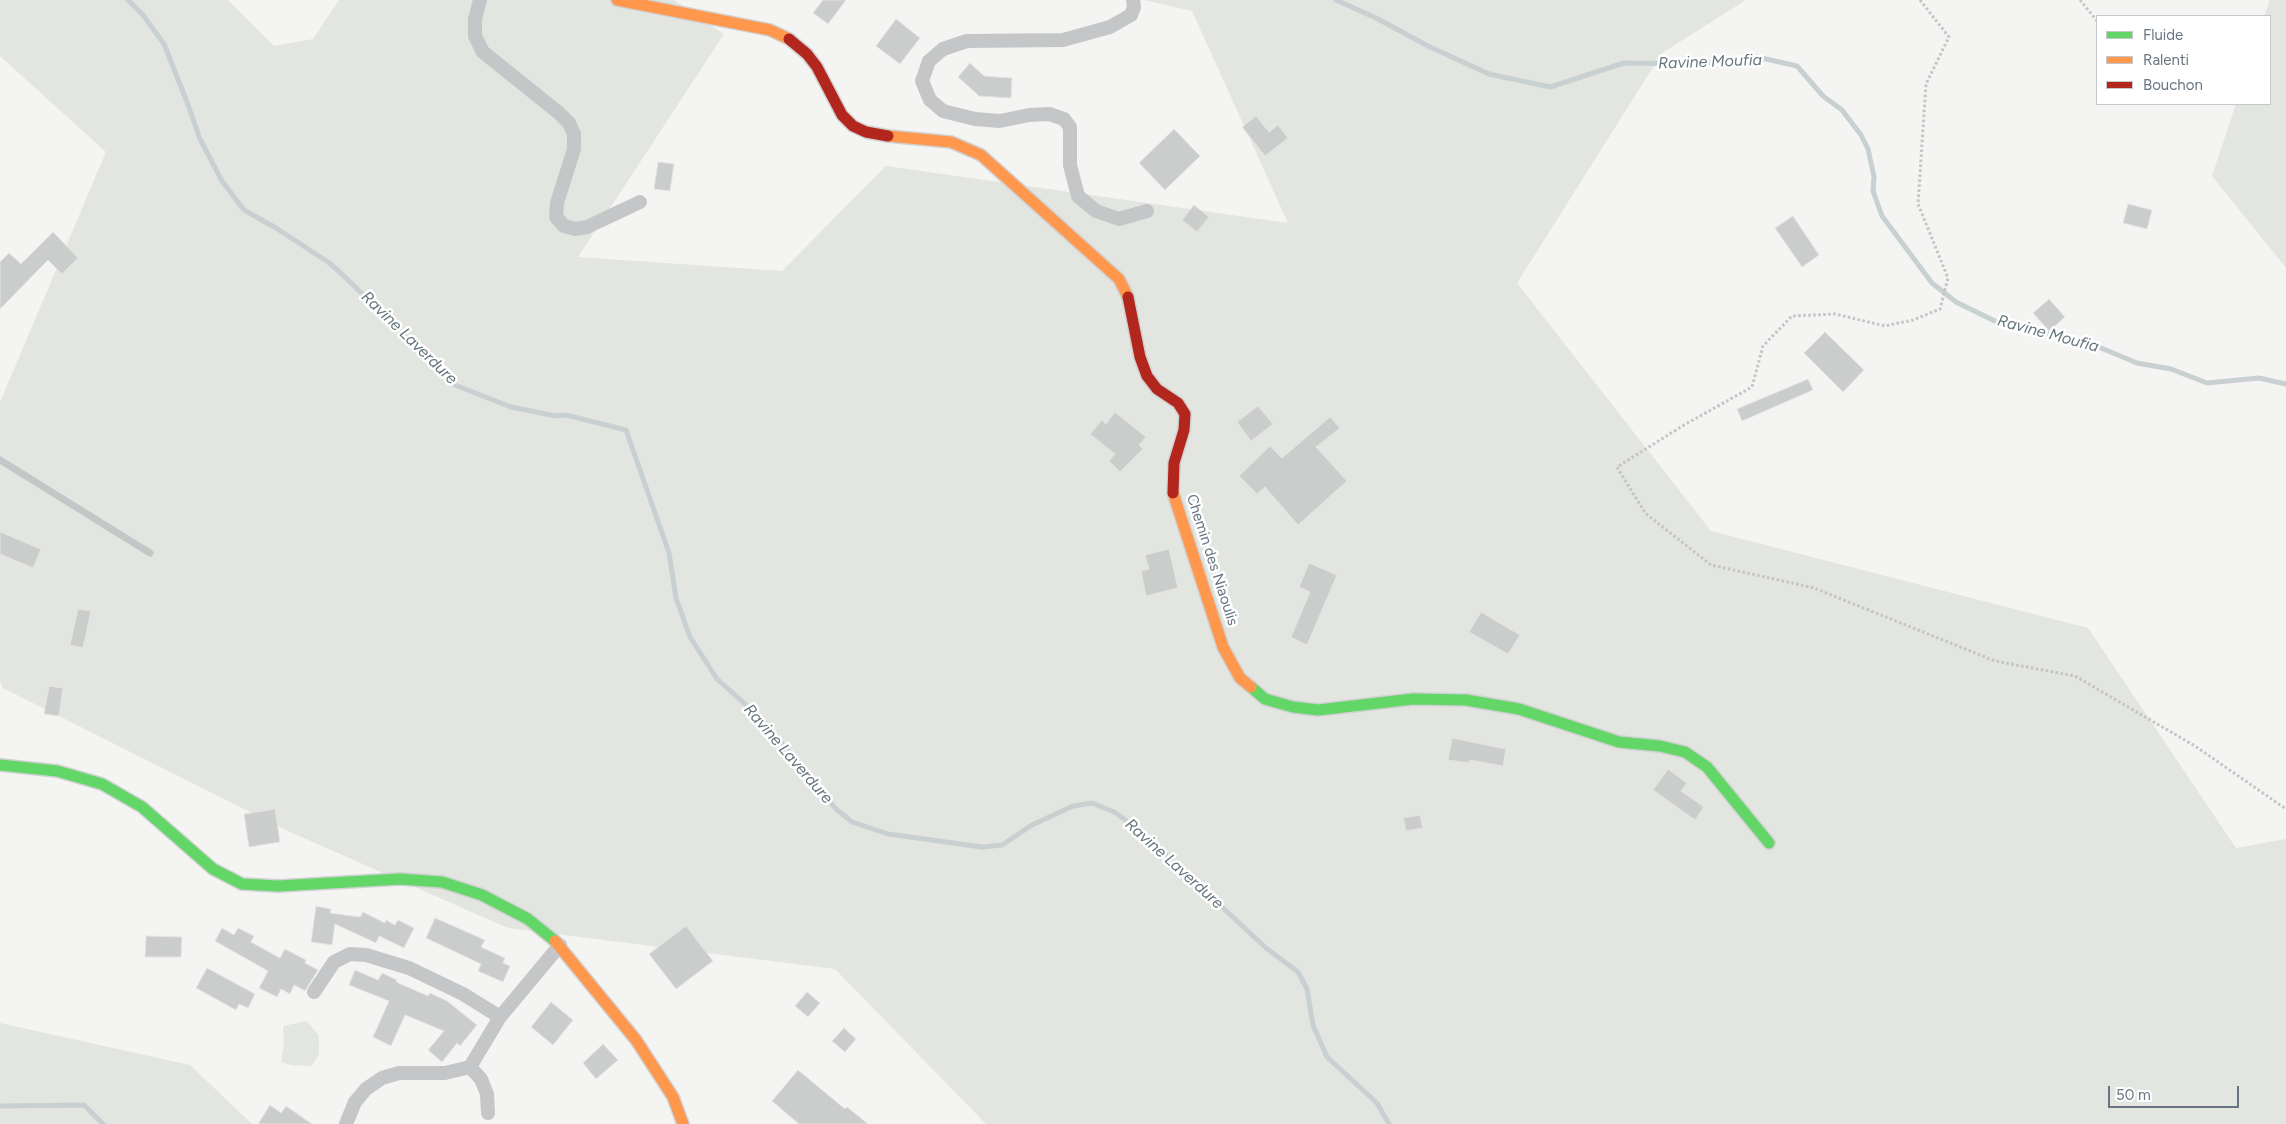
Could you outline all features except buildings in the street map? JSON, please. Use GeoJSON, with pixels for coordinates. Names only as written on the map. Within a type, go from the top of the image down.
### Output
{"type":"FeatureCollection","features":[{"type":"Feature","properties":{"kind":"street"},"geometry":{"type":"LineString","coordinates":[[480,0],[475,19],[475,36],[483,52],[559,112],[574,134],[570,162],[556,203],[556,217],[564,226],[575,229],[586,227],[640,202]]}},
{"type":"Feature","properties":{"kind":"street","name":"Chemin des Niaoulis"},"geometry":{"type":"LineString","coordinates":[[617,0],[770,30],[784,36],[796,43],[817,67],[842,115],[853,126],[879,135],[951,142],[981,155],[1120,279],[1130,302],[1140,357],[1147,376],[1158,389],[1178,404],[1185,414],[1184,430],[1174,464],[1173,495],[1201,574],[1223,647],[1240,678],[1265,699],[1293,707],[1318,710],[1413,699],[1466,700],[1519,708],[1619,742],[1660,746],[1686,752],[1707,767],[1769,843]]}},
{"type":"Feature","properties":{"kind":"street"},"geometry":{"type":"LineString","coordinates":[[1133,0],[1134,7],[1131,14],[1110,27],[1062,40],[968,41],[943,49],[929,61],[922,81],[930,100],[943,111],[975,119],[1000,121],[1029,115],[1049,114],[1064,119],[1070,127],[1070,166],[1078,196],[1096,211],[1119,219],[1148,211]]}},
{"type":"Feature","properties":{"kind":"street"},"geometry":{"type":"LineString","coordinates":[[0,765],[57,771],[102,784],[142,807],[213,869],[227,878],[242,884],[278,886],[400,879],[442,882],[482,895],[528,918],[560,945],[656,1069],[673,1097],[684,1124]]}},
{"type":"Feature","properties":{"kind":"street"},"geometry":{"type":"LineString","coordinates":[[346,1124],[355,1102],[366,1089],[382,1078],[399,1073],[445,1073],[470,1067],[500,1017],[560,945]]}},
{"type":"Feature","properties":{"kind":"street"},"geometry":{"type":"LineString","coordinates":[[314,992],[334,962],[350,954],[366,955],[409,968],[463,994],[500,1017]]}},
{"type":"Feature","properties":{"kind":"street"},"geometry":{"type":"LineString","coordinates":[[470,1067],[481,1079],[487,1094],[488,1113]]}},
{"type":"Feature","properties":{"kind":"lane"},"geometry":{"type":"LineString","coordinates":[[0,460],[150,553]]}},
{"type":"Feature","properties":{"kind":"path"},"geometry":{"type":"LineString","coordinates":[[1920,0],[1949,37],[1926,84],[1918,204],[1948,278],[1940,309],[1913,320],[1885,326],[1835,314],[1792,316],[1763,346],[1752,387],[1684,425],[1617,467],[1645,513],[1711,565],[1814,588],[1994,661],[2075,676],[2195,746],[2286,810]]}},
{"type":"Feature","properties":{"kind":"path"},"geometry":{"type":"LineString","coordinates":[[2080,0],[2096,20]]}},
{"type":"Feature","properties":{"kind":"shaded area"},"geometry":{"type":"Polygon","coordinates":[[[0,0],[228,0],[274,46],[313,39],[339,0],[674,0],[724,34],[578,257],[782,271],[886,166],[1288,223],[1192,11],[1144,0],[1746,0],[1662,53],[1517,283],[1711,531],[2088,628],[2236,848],[2286,839],[2286,1124],[986,1124],[835,969],[508,928],[290,832],[3,688],[0,681],[0,402],[106,152],[0,56],[0,0]]]}},
{"type":"Feature","properties":{"kind":"shaded area"},"geometry":{"type":"Polygon","coordinates":[[[2270,0],[2286,0],[2286,268],[2212,176],[2236,105],[2271,105],[2271,15],[2264,15],[2270,0]]]}},
{"type":"Feature","properties":{"kind":"shaded area"},"geometry":{"type":"Polygon","coordinates":[[[307,1021],[319,1036],[319,1054],[312,1066],[291,1065],[281,1062],[284,1043],[283,1026],[307,1021]]]}},
{"type":"Feature","properties":{"kind":"shaded area"},"geometry":{"type":"Polygon","coordinates":[[[0,1023],[190,1065],[252,1124],[0,1124],[0,1023]]]}},
{"type":"Feature","properties":{"kind":"waterway","name":"Ravine Laverdure"},"geometry":{"type":"LineString","coordinates":[[128,0],[143,15],[164,44],[200,139],[222,181],[244,210],[276,228],[328,262],[455,385],[511,407],[556,416],[566,415],[626,430],[669,553],[676,598],[690,637],[717,679],[762,719],[836,809],[852,822],[888,834],[982,847],[1002,845],[1032,825],[1073,806],[1092,803],[1114,812],[1137,828],[1266,948],[1298,972],[1307,989],[1313,1025],[1327,1057],[1377,1103],[1389,1124]]}},
{"type":"Feature","properties":{"kind":"waterway","name":"Ravine Moufia"},"geometry":{"type":"LineString","coordinates":[[1336,0],[1489,74],[1550,87],[1624,63],[1698,64],[1757,57],[1797,66],[1823,96],[1842,110],[1861,135],[1868,149],[1874,177],[1873,191],[1882,216],[1932,283],[1956,302],[2003,325],[2082,340],[2137,363],[2171,369],[2207,383],[2259,378],[2286,384]]}},
{"type":"Feature","properties":{"kind":"waterway"},"geometry":{"type":"LineString","coordinates":[[0,1106],[84,1105],[103,1124]]}},
{"type":"Feature","properties":{"kind":"traffic: fast"},"geometry":{"type":"LineString","coordinates":[[1251,687],[1265,699],[1293,707],[1318,710],[1413,699],[1466,700],[1519,709],[1619,742],[1660,746],[1685,752],[1707,767],[1769,843]]}},
{"type":"Feature","properties":{"kind":"traffic: fast"},"geometry":{"type":"LineString","coordinates":[[0,765],[57,771],[102,784],[142,807],[213,869],[242,884],[278,886],[400,879],[442,882],[482,895],[528,919],[555,941]]}},
{"type":"Feature","properties":{"kind":"traffic: slow"},"geometry":{"type":"LineString","coordinates":[[617,0],[770,30],[789,39]]}},
{"type":"Feature","properties":{"kind":"traffic: slow"},"geometry":{"type":"LineString","coordinates":[[888,136],[951,142],[981,155],[1119,279],[1128,297]]}},
{"type":"Feature","properties":{"kind":"traffic: slow"},"geometry":{"type":"LineString","coordinates":[[1173,493],[1223,647],[1240,678],[1251,687]]}},
{"type":"Feature","properties":{"kind":"traffic: slow"},"geometry":{"type":"LineString","coordinates":[[555,941],[636,1040],[673,1097],[683,1124]]}},
{"type":"Feature","properties":{"kind":"traffic: jam"},"geometry":{"type":"LineString","coordinates":[[789,39],[807,54],[817,67],[842,115],[853,126],[866,132],[888,136]]}},
{"type":"Feature","properties":{"kind":"traffic: jam"},"geometry":{"type":"LineString","coordinates":[[1128,297],[1140,357],[1147,376],[1157,389],[1178,403],[1185,414],[1184,430],[1174,463],[1173,493]]}}]}
